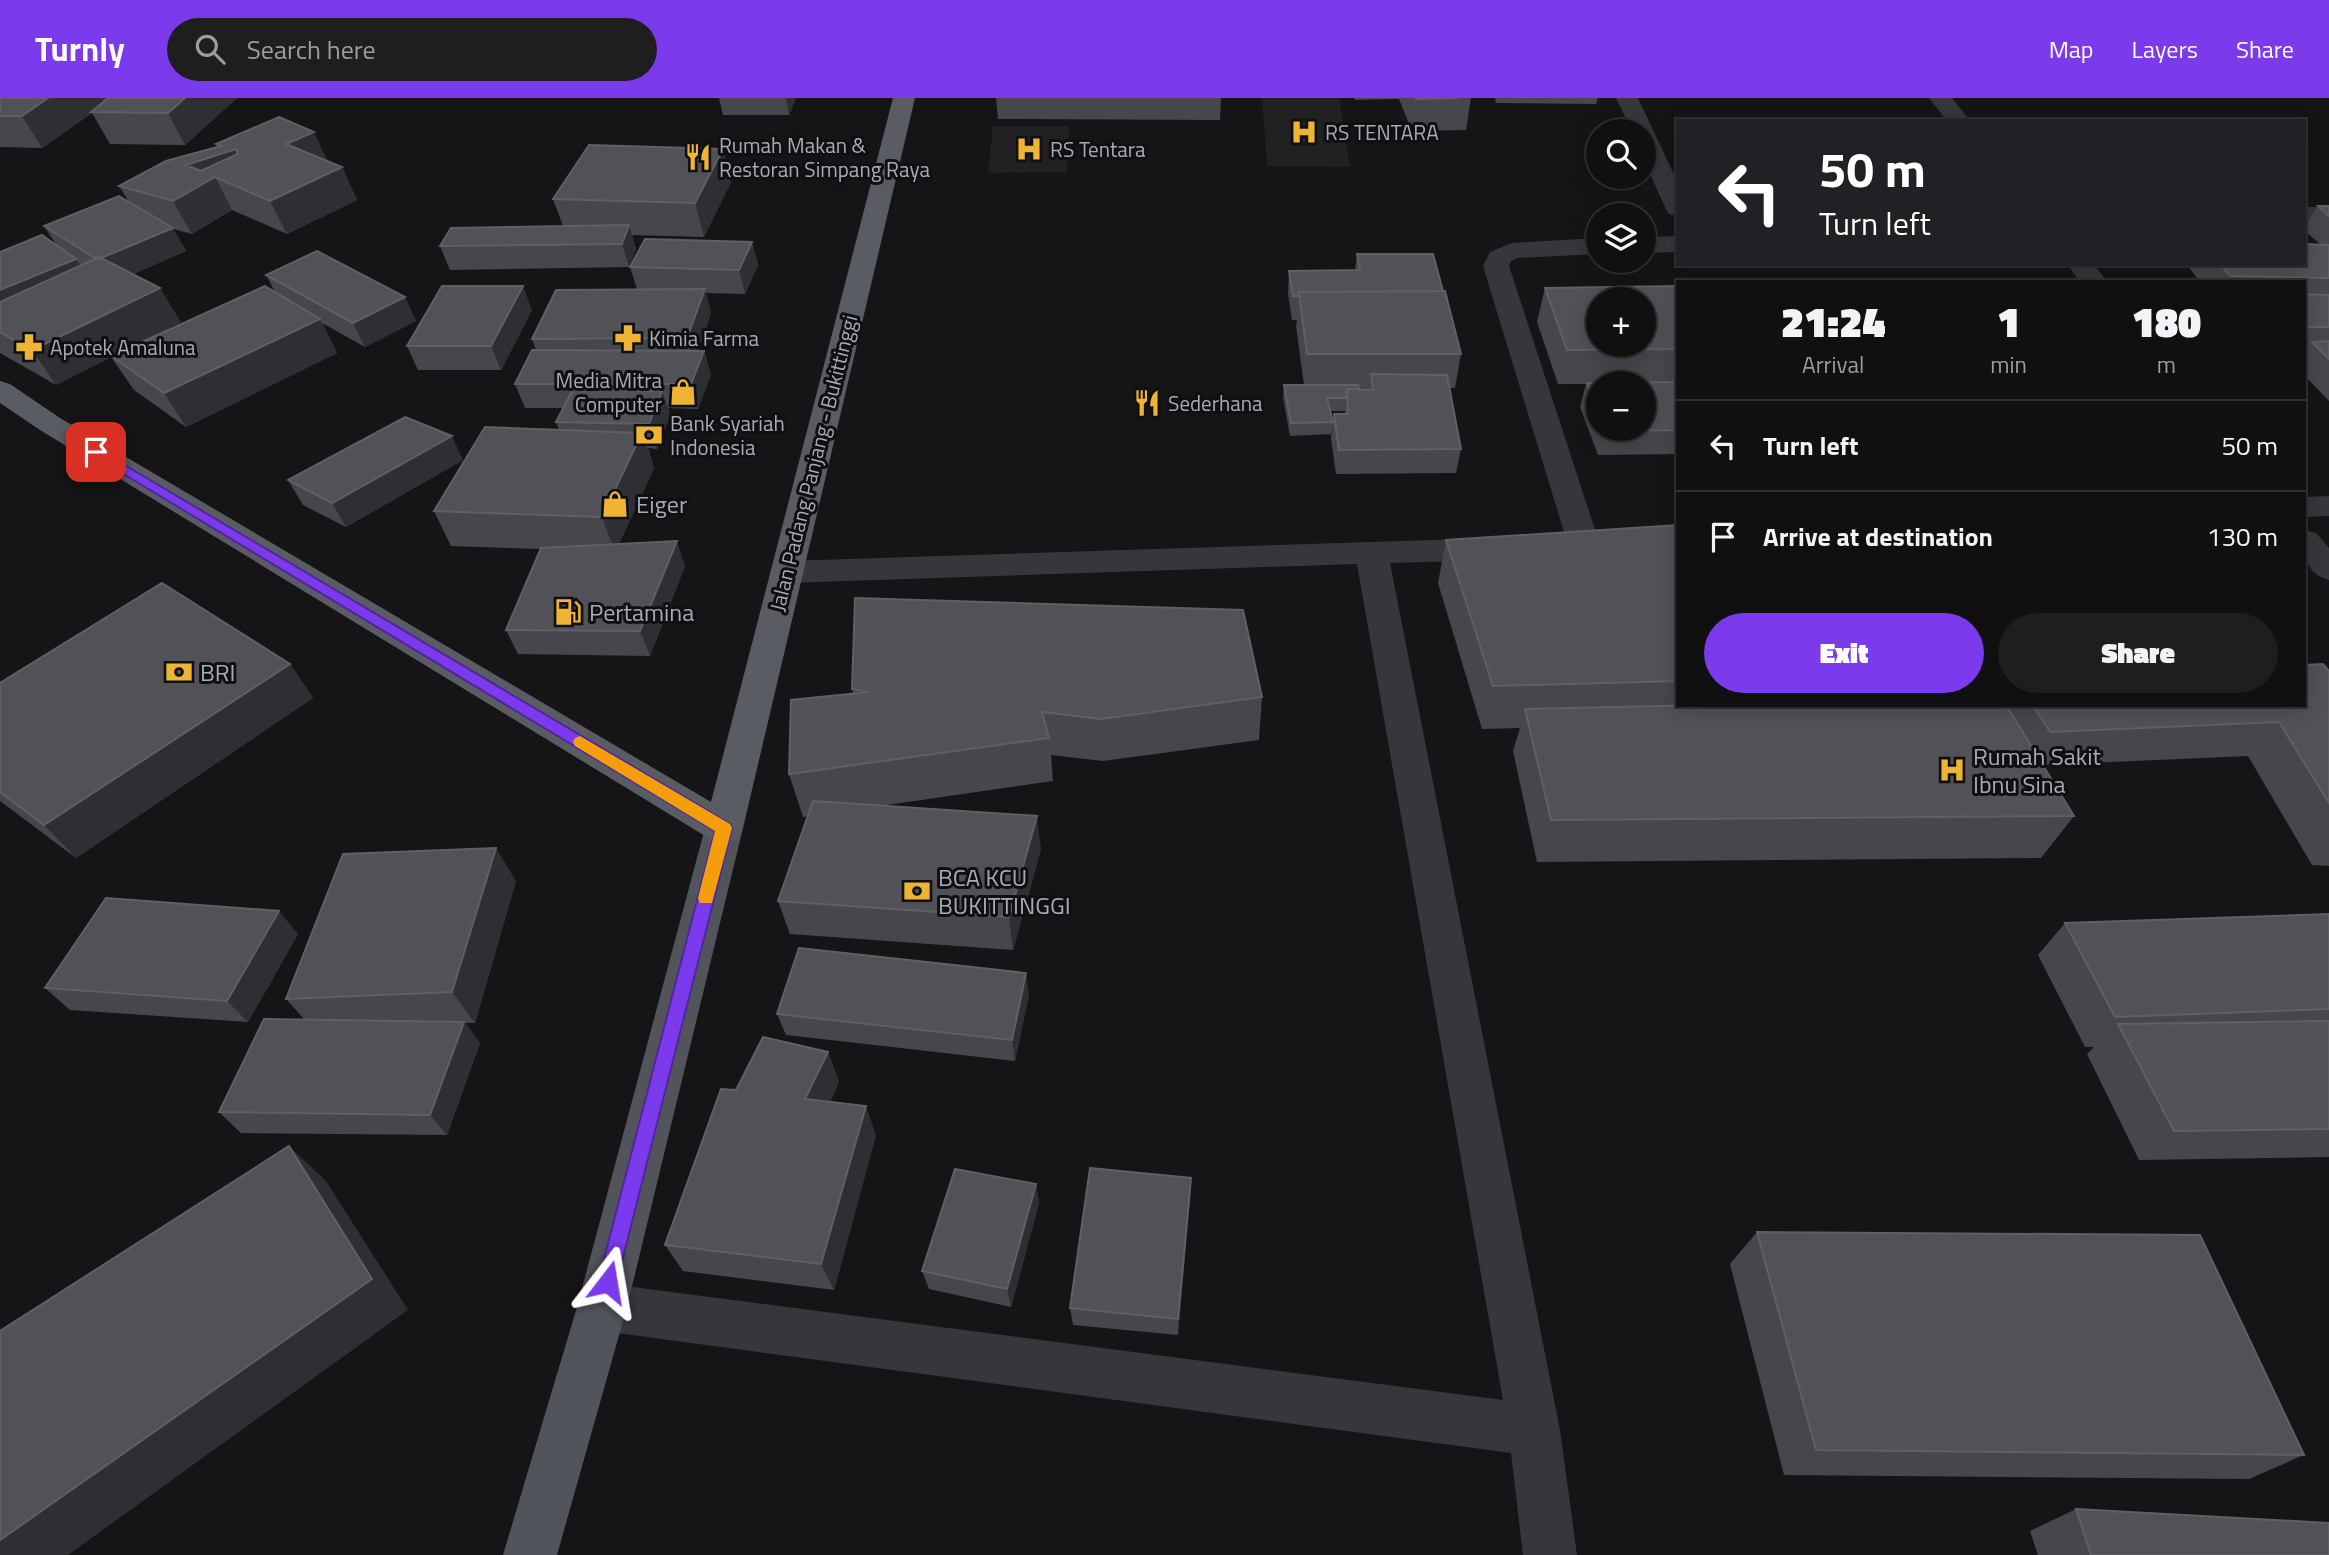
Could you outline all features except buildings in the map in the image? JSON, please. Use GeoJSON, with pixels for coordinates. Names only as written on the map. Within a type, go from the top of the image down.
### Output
{"type":"FeatureCollection","features":[{"type":"Feature","properties":{"kind":"highway","name":"Jalan Padang Panjang - Bukittinggi"},"geometry":{"type":"LineString","coordinates":[[724,828],[904,98]]}},
{"type":"Feature","properties":{"kind":"highway"},"geometry":{"type":"LineString","coordinates":[[0,390],[62,431],[724,828]]}},
{"type":"Feature","properties":{"kind":"main road"},"geometry":{"type":"LineString","coordinates":[[530,1555],[602,1307],[724,828]]}},
{"type":"Feature","properties":{"kind":"street"},"geometry":{"type":"LineString","coordinates":[[1627,98],[1637,119]]}},
{"type":"Feature","properties":{"kind":"street"},"geometry":{"type":"LineString","coordinates":[[1940,98],[1957,119]]}},
{"type":"Feature","properties":{"kind":"street"},"geometry":{"type":"LineString","coordinates":[[1656,161],[1676,205]]}},
{"type":"Feature","properties":{"kind":"street"},"geometry":{"type":"LineString","coordinates":[[2306,214],[2329,214]]}},
{"type":"Feature","properties":{"kind":"street"},"geometry":{"type":"LineString","coordinates":[[1656,244],[1676,243]]}},
{"type":"Feature","properties":{"kind":"street"},"geometry":{"type":"LineString","coordinates":[[786,572],[1372,555],[1571,546],[1496,266],[1499,257],[1512,251],[1586,247]]}},
{"type":"Feature","properties":{"kind":"street"},"geometry":{"type":"LineString","coordinates":[[2082,266],[2092,280]]}},
{"type":"Feature","properties":{"kind":"street"},"geometry":{"type":"LineString","coordinates":[[2306,507],[2329,506]]}},
{"type":"Feature","properties":{"kind":"street"},"geometry":{"type":"LineString","coordinates":[[2306,541],[2329,569]]}},
{"type":"Feature","properties":{"kind":"street"},"geometry":{"type":"LineString","coordinates":[[1372,555],[1534,1430],[1549,1555]]}},
{"type":"Feature","properties":{"kind":"street"},"geometry":{"type":"LineString","coordinates":[[602,1307],[1534,1430]]}},
{"type":"Feature","properties":{"kind":"shaded area","name":"RS TENTARA"},"geometry":{"type":"Polygon","coordinates":[[[1262,98],[1339,98],[1350,167],[1267,166],[1262,98]]]}},
{"type":"Feature","properties":{"kind":"shaded area","name":"RS Tentara"},"geometry":{"type":"Polygon","coordinates":[[[993,126],[1069,126],[1067,172],[988,173],[993,126]]]}},
{"type":"Feature","properties":{"kind":"slow traffic"},"geometry":{"type":"LineString","coordinates":[[580,742],[724,828],[706,898]]}},
{"type":"Feature","properties":{"kind":"place","name":"RS TENTARA"},"geometry":{"type":"Point","coordinates":[1304,132]}},
{"type":"Feature","properties":{"kind":"place","name":"RS Tentara"},"geometry":{"type":"Point","coordinates":[1029,149]}},
{"type":"Feature","properties":{"kind":"place","name":"Rumah Makan & Restoran Simpang Raya"},"geometry":{"type":"Point","coordinates":[698,157]}},
{"type":"Feature","properties":{"kind":"place","name":"Kimia Farma"},"geometry":{"type":"Point","coordinates":[628,338]}},
{"type":"Feature","properties":{"kind":"place","name":"Apotek Amaluna"},"geometry":{"type":"Point","coordinates":[29,347]}},
{"type":"Feature","properties":{"kind":"place","name":"Media Mitra Computer"},"geometry":{"type":"Point","coordinates":[683,392]}},
{"type":"Feature","properties":{"kind":"place","name":"Sederhana"},"geometry":{"type":"Point","coordinates":[1147,403]}},
{"type":"Feature","properties":{"kind":"place","name":"Bank Syariah Indonesia"},"geometry":{"type":"Point","coordinates":[649,435]}},
{"type":"Feature","properties":{"kind":"place","name":"Eiger"},"geometry":{"type":"Point","coordinates":[615,504]}},
{"type":"Feature","properties":{"kind":"place","name":"Pertamina"},"geometry":{"type":"Point","coordinates":[568,612]}},
{"type":"Feature","properties":{"kind":"place","name":"BRI"},"geometry":{"type":"Point","coordinates":[179,672]}},
{"type":"Feature","properties":{"kind":"place","name":"Rumah Sakit Ibnu Sina"},"geometry":{"type":"Point","coordinates":[1952,770]}},
{"type":"Feature","properties":{"kind":"place","name":"BCA KCU BUKITTINGGI"},"geometry":{"type":"Point","coordinates":[917,891]}},
{"type":"Feature","properties":{"kind":"route"},"geometry":{"type":"LineString","coordinates":[[96,452],[724,828],[608,1282]]}}]}
